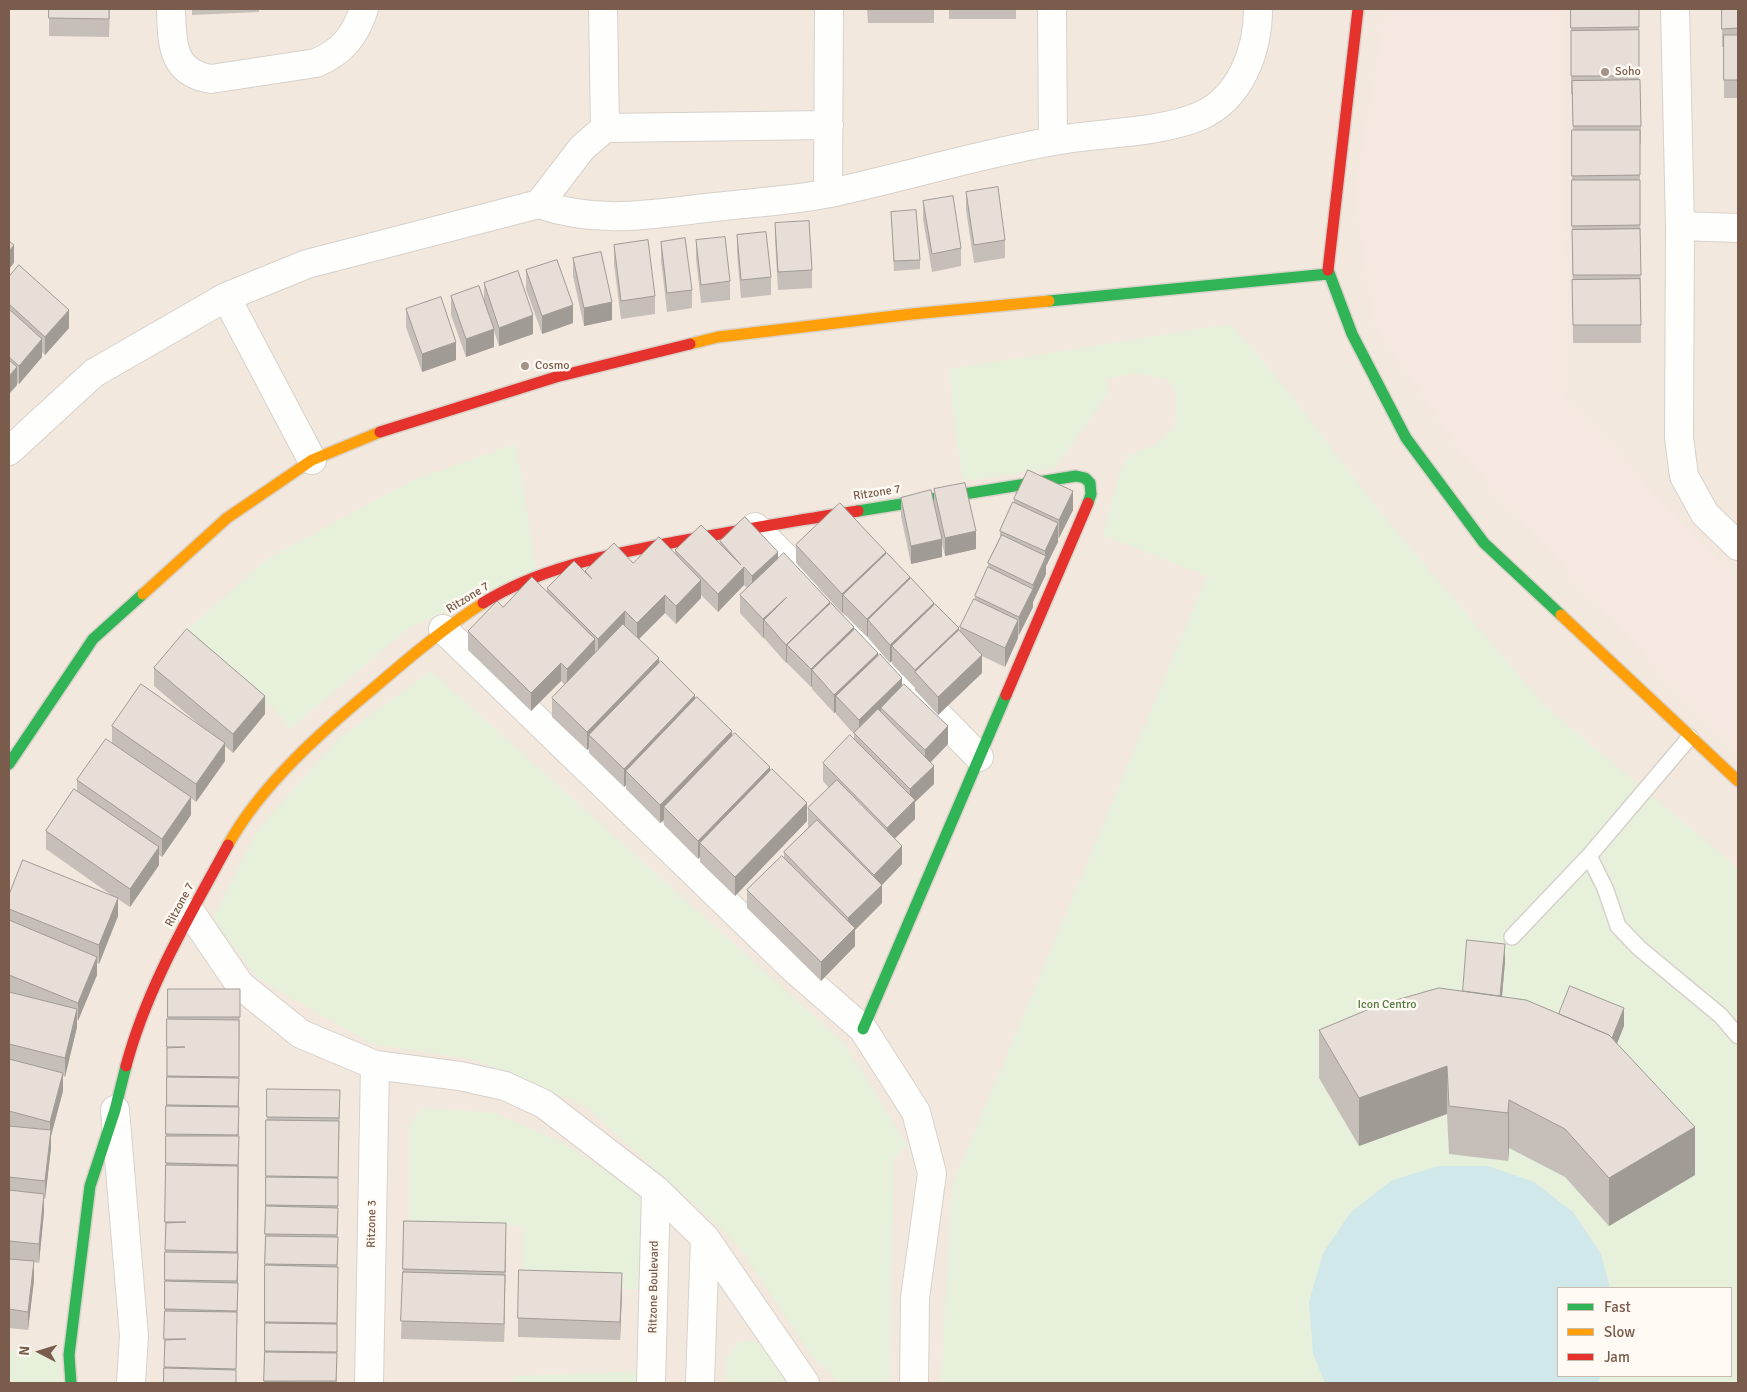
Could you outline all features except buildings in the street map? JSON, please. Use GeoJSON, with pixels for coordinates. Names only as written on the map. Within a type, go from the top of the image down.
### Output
{"type":"FeatureCollection","features":[{"type":"Feature","properties":{"kind":"street"},"geometry":{"type":"LineString","coordinates":[[171,9],[172,44],[179,60],[188,71],[198,77],[211,79],[316,63],[324,60],[349,42],[359,25],[364,9]]}},
{"type":"Feature","properties":{"kind":"street"},"geometry":{"type":"LineString","coordinates":[[603,9],[605,128]]}},
{"type":"Feature","properties":{"kind":"street"},"geometry":{"type":"LineString","coordinates":[[828,194],[830,9]]}},
{"type":"Feature","properties":{"kind":"street"},"geometry":{"type":"LineString","coordinates":[[1052,9],[1053,141]]}},
{"type":"Feature","properties":{"kind":"street"},"geometry":{"type":"LineString","coordinates":[[9,452],[94,373],[226,297],[307,264],[539,204],[576,215],[627,217],[828,194],[1053,141],[1169,125],[1201,115],[1228,97],[1247,69],[1258,26],[1258,9]]}},
{"type":"Feature","properties":{"kind":"street"},"geometry":{"type":"LineString","coordinates":[[1358,9],[1328,274],[1352,334],[1406,438],[1484,543],[1738,781]]}},
{"type":"Feature","properties":{"kind":"street"},"geometry":{"type":"LineString","coordinates":[[1675,9],[1680,226],[1679,438],[1684,476],[1705,514],[1738,546]]}},
{"type":"Feature","properties":{"kind":"street"},"geometry":{"type":"LineString","coordinates":[[539,204],[582,148],[605,128],[829,125]]}},
{"type":"Feature","properties":{"kind":"street"},"geometry":{"type":"LineString","coordinates":[[1680,226],[1738,228]]}},
{"type":"Feature","properties":{"kind":"street"},"geometry":{"type":"LineString","coordinates":[[9,764],[93,639],[227,518],[312,460],[380,432],[556,377],[718,337],[912,314],[1328,274]]}},
{"type":"Feature","properties":{"kind":"street"},"geometry":{"type":"LineString","coordinates":[[226,297],[312,460]]}},
{"type":"Feature","properties":{"kind":"street","name":"Ritzone 7"},"geometry":{"type":"LineString","coordinates":[[72,1383],[69,1355],[90,1186],[115,1110],[132,1044],[160,973],[243,818],[321,732],[443,629],[495,596],[551,571],[630,551],[755,527],[1076,476],[1085,478],[1090,481],[1092,488],[1090,499],[979,757]]}},
{"type":"Feature","properties":{"kind":"street"},"geometry":{"type":"LineString","coordinates":[[755,527],[979,757],[863,1029]]}},
{"type":"Feature","properties":{"kind":"street"},"geometry":{"type":"LineString","coordinates":[[443,629],[793,968],[863,1029],[916,1112],[932,1173],[915,1298],[914,1383]]}},
{"type":"Feature","properties":{"kind":"street"},"geometry":{"type":"LineString","coordinates":[[191,913],[240,985],[301,1034],[375,1065],[460,1076],[505,1086],[544,1104],[656,1190],[704,1238],[805,1383]]}},
{"type":"Feature","properties":{"kind":"street","name":"Ritzone 3"},"geometry":{"type":"LineString","coordinates":[[369,1383],[375,1065]]}},
{"type":"Feature","properties":{"kind":"street"},"geometry":{"type":"LineString","coordinates":[[115,1110],[134,1336],[131,1383]]}},
{"type":"Feature","properties":{"kind":"street","name":"Ritzone Boulevard"},"geometry":{"type":"LineString","coordinates":[[651,1383],[656,1190]]}},
{"type":"Feature","properties":{"kind":"street"},"geometry":{"type":"LineString","coordinates":[[700,1383],[704,1238]]}},
{"type":"Feature","properties":{"kind":"lane"},"geometry":{"type":"LineString","coordinates":[[1512,937],[1589,856],[1690,737]]}},
{"type":"Feature","properties":{"kind":"lane"},"geometry":{"type":"LineString","coordinates":[[1589,856],[1605,888],[1618,926],[1639,948],[1721,1016],[1738,1036]]}},
{"type":"Feature","properties":{"kind":"shaded area"},"geometry":{"type":"Polygon","coordinates":[[[9,9],[1738,9],[1738,1383],[9,1383],[9,9]]]}},
{"type":"Feature","properties":{"kind":"shaded area"},"geometry":{"type":"Polygon","coordinates":[[[1386,9],[1562,9],[1561,395],[1738,581],[1738,751],[1665,677],[1464,456],[1374,323],[1355,191],[1386,9]]]}},
{"type":"Feature","properties":{"kind":"green space","name":"Icon Centro"},"geometry":{"type":"Polygon","coordinates":[[[1231,324],[1286,389],[1385,518],[1546,707],[1738,868],[1738,1383],[941,1383],[952,1186],[1207,576],[1103,535],[1120,473],[1129,455],[1157,444],[1175,426],[1176,392],[1168,380],[1139,373],[1108,378],[1108,394],[1055,468],[963,481],[954,427],[950,369],[1231,324]]]}},
{"type":"Feature","properties":{"kind":"green space"},"geometry":{"type":"Polygon","coordinates":[[[516,444],[537,574],[490,590],[406,630],[289,730],[275,709],[206,662],[180,636],[267,559],[413,480],[516,444]]]}},
{"type":"Feature","properties":{"kind":"green space"},"geometry":{"type":"Polygon","coordinates":[[[431,671],[845,1044],[907,1145],[894,1159],[889,1383],[840,1383],[812,1356],[734,1240],[584,1105],[475,1060],[372,1044],[257,978],[213,918],[256,832],[339,738],[431,671]]]}},
{"type":"Feature","properties":{"kind":"green space"},"geometry":{"type":"Polygon","coordinates":[[[423,1108],[494,1113],[562,1142],[616,1178],[649,1205],[648,1289],[523,1290],[522,1226],[409,1225],[409,1124],[423,1108]]]}},
{"type":"Feature","properties":{"kind":"green space"},"geometry":{"type":"Polygon","coordinates":[[[748,1340],[765,1345],[796,1383],[726,1383],[726,1358],[738,1342],[748,1340]]]}},
{"type":"Feature","properties":{"kind":"green space"},"geometry":{"type":"Polygon","coordinates":[[[9,1350],[58,1354],[61,1383],[9,1383],[9,1350]]]}},
{"type":"Feature","properties":{"kind":"green space"},"geometry":{"type":"Polygon","coordinates":[[[647,1371],[647,1383],[514,1383],[514,1376],[647,1371]]]}},
{"type":"Feature","properties":{"kind":"water"},"geometry":{"type":"Polygon","coordinates":[[[1438,1166],[1488,1166],[1534,1182],[1573,1212],[1601,1254],[1610,1287],[1557,1287],[1557,1377],[1601,1377],[1598,1383],[1325,1383],[1313,1353],[1309,1302],[1323,1253],[1351,1212],[1391,1181],[1438,1166]]]}},
{"type":"Feature","properties":{"kind":"traffic: fast"},"geometry":{"type":"LineString","coordinates":[[1328,270],[1352,334],[1406,438],[1484,543],[1561,615]]}},
{"type":"Feature","properties":{"kind":"traffic: fast"},"geometry":{"type":"LineString","coordinates":[[1049,301],[1328,274]]}},
{"type":"Feature","properties":{"kind":"traffic: fast"},"geometry":{"type":"LineString","coordinates":[[858,511],[1076,476],[1085,478],[1090,483],[1091,494],[1088,503]]}},
{"type":"Feature","properties":{"kind":"traffic: fast"},"geometry":{"type":"LineString","coordinates":[[9,764],[93,639],[143,594]]}},
{"type":"Feature","properties":{"kind":"traffic: fast"},"geometry":{"type":"LineString","coordinates":[[863,1029],[1006,695]]}},
{"type":"Feature","properties":{"kind":"traffic: fast"},"geometry":{"type":"LineString","coordinates":[[71,1383],[69,1355],[90,1186],[115,1110],[126,1066]]}},
{"type":"Feature","properties":{"kind":"traffic: slow"},"geometry":{"type":"LineString","coordinates":[[690,344],[718,337],[912,314],[1049,301]]}},
{"type":"Feature","properties":{"kind":"traffic: slow"},"geometry":{"type":"LineString","coordinates":[[143,594],[227,518],[312,460],[380,432]]}},
{"type":"Feature","properties":{"kind":"traffic: slow"},"geometry":{"type":"LineString","coordinates":[[228,845],[257,801],[314,741],[414,654],[483,603]]}},
{"type":"Feature","properties":{"kind":"traffic: slow"},"geometry":{"type":"LineString","coordinates":[[1561,615],[1738,781]]}},
{"type":"Feature","properties":{"kind":"traffic: jam"},"geometry":{"type":"LineString","coordinates":[[1328,270],[1358,9]]}},
{"type":"Feature","properties":{"kind":"traffic: jam"},"geometry":{"type":"LineString","coordinates":[[380,432],[556,377],[690,344]]}},
{"type":"Feature","properties":{"kind":"traffic: jam"},"geometry":{"type":"LineString","coordinates":[[1006,695],[1088,503]]}},
{"type":"Feature","properties":{"kind":"traffic: jam"},"geometry":{"type":"LineString","coordinates":[[483,603],[528,580],[551,571],[600,558],[675,542],[858,511]]}},
{"type":"Feature","properties":{"kind":"traffic: jam"},"geometry":{"type":"LineString","coordinates":[[126,1066],[145,1008],[157,980],[228,845]]}},
{"type":"Feature","properties":{"kind":"place","name":"Soho"},"geometry":{"type":"Point","coordinates":[1605,72]}},
{"type":"Feature","properties":{"kind":"place","name":"Cosmo"},"geometry":{"type":"Point","coordinates":[525,366]}}]}
